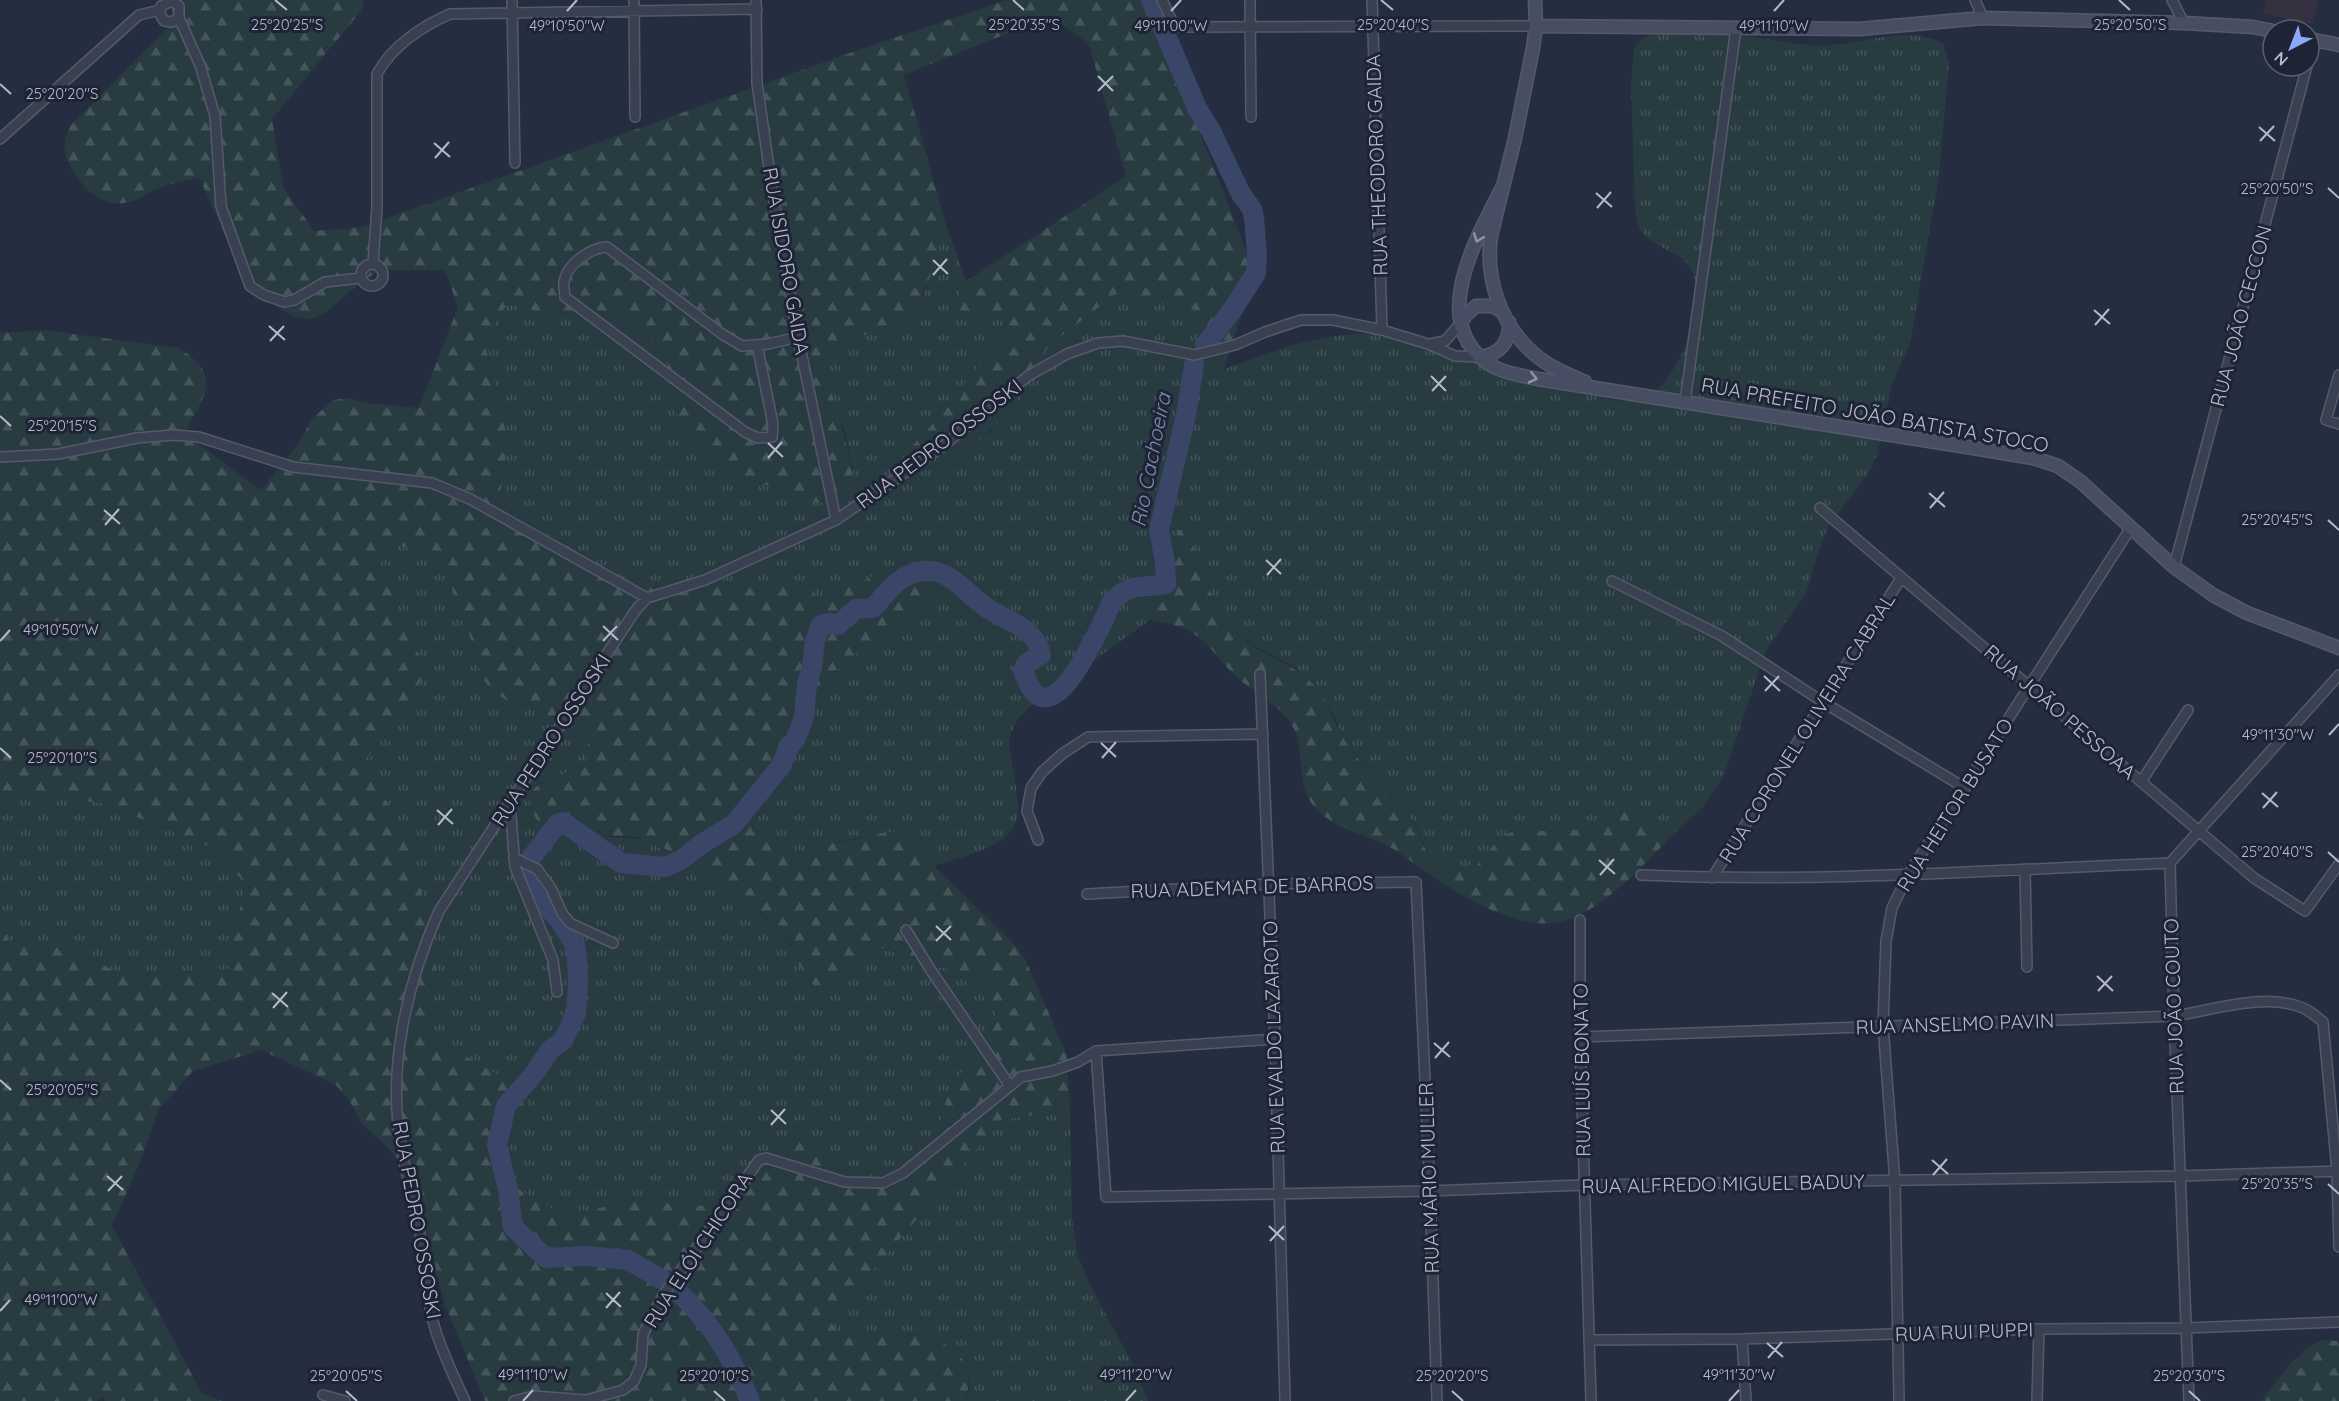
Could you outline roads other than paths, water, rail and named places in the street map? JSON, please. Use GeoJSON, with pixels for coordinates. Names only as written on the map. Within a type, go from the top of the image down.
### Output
{"type":"FeatureCollection","features":[{"type":"Feature","properties":{"kind":"main road","name":"RUA PREFEITO JOÃO BATISTA STOCO"},"geometry":{"type":"LineString","coordinates":[[1534,0],[1536,26],[1489,251],[1491,282],[1507,318],[1527,347],[1545,362],[1566,374],[1600,388]]}},
{"type":"Feature","properties":{"kind":"main road"},"geometry":{"type":"LineString","coordinates":[[1536,26],[1859,29],[1983,18],[2184,22],[2261,29]]}},
{"type":"Feature","properties":{"kind":"main road"},"geometry":{"type":"LineString","coordinates":[[2321,41],[2339,45]]}},
{"type":"Feature","properties":{"kind":"main road","name":"RUA PREFEITO JOÃO BATISTA STOCO"},"geometry":{"type":"LineString","coordinates":[[1503,186],[1483,225],[1462,281],[1459,301],[1460,324],[1467,342],[1479,357],[1497,369],[1600,388],[2033,458],[2058,466],[2080,482],[2174,567],[2212,595],[2247,613],[2339,648]]}},
{"type":"Feature","properties":{"kind":"main road"},"geometry":{"type":"LineString","coordinates":[[1460,324],[1476,306],[1493,306],[1507,318],[1510,332],[1504,346],[1492,354],[1479,357]]}},
{"type":"Feature","properties":{"kind":"street"},"geometry":{"type":"LineString","coordinates":[[512,0],[515,163]]}},
{"type":"Feature","properties":{"kind":"street"},"geometry":{"type":"LineString","coordinates":[[1162,0],[1167,16],[1175,27],[1536,26]]}},
{"type":"Feature","properties":{"kind":"street"},"geometry":{"type":"LineString","coordinates":[[1250,0],[1251,117]]}},
{"type":"Feature","properties":{"kind":"street","name":"RUA THEODORO GAIDA"},"geometry":{"type":"LineString","coordinates":[[1372,0],[1382,330]]}},
{"type":"Feature","properties":{"kind":"street"},"geometry":{"type":"LineString","coordinates":[[1976,0],[1983,18]]}},
{"type":"Feature","properties":{"kind":"street"},"geometry":{"type":"LineString","coordinates":[[2172,0],[2184,22]]}},
{"type":"Feature","properties":{"kind":"street"},"geometry":{"type":"LineString","coordinates":[[0,139],[139,15],[159,10],[164,3],[172,2],[180,10],[179,18],[200,65],[215,116],[221,206],[250,286],[264,295],[285,302],[294,300],[325,282],[361,278]]}},
{"type":"Feature","properties":{"kind":"street"},"geometry":{"type":"LineString","coordinates":[[634,5],[635,117]]}},
{"type":"Feature","properties":{"kind":"street"},"geometry":{"type":"LineString","coordinates":[[373,264],[377,207],[377,74],[385,58],[431,22],[450,14],[634,5],[756,5]]}},
{"type":"Feature","properties":{"kind":"street","name":"RUA ISIDORO GAIDA"},"geometry":{"type":"LineString","coordinates":[[756,5],[757,83],[772,189],[798,337],[836,520]]}},
{"type":"Feature","properties":{"kind":"street"},"geometry":{"type":"LineString","coordinates":[[159,10],[164,21],[172,22],[179,18]]}},
{"type":"Feature","properties":{"kind":"street"},"geometry":{"type":"LineString","coordinates":[[1685,402],[1736,28]]}},
{"type":"Feature","properties":{"kind":"street","name":"RUA JOÃO CECCON"},"geometry":{"type":"LineString","coordinates":[[2174,567],[2304,78]]}},
{"type":"Feature","properties":{"kind":"street"},"geometry":{"type":"LineString","coordinates":[[757,345],[773,424],[772,437],[758,438],[745,432],[565,297],[564,280],[577,261],[595,248],[607,247],[722,334],[742,346],[798,337]]}},
{"type":"Feature","properties":{"kind":"street"},"geometry":{"type":"LineString","coordinates":[[369,264],[377,265],[383,276],[374,286],[366,285],[361,278],[362,269],[369,264]]}},
{"type":"Feature","properties":{"kind":"street","name":"RUA PEDRO OSSOSKI"},"geometry":{"type":"LineString","coordinates":[[465,1401],[434,1325],[418,1223],[400,1144],[397,1093],[399,1043],[408,998],[424,945],[436,920],[635,611],[647,598],[705,580],[836,520],[943,446],[1028,376],[1067,354],[1098,344],[1123,341],[1195,355],[1301,320],[1333,320],[1382,330],[1428,344],[1455,356],[1479,357]]}},
{"type":"Feature","properties":{"kind":"street"},"geometry":{"type":"LineString","coordinates":[[1428,344],[1445,341],[1460,324]]}},
{"type":"Feature","properties":{"kind":"street"},"geometry":{"type":"LineString","coordinates":[[2339,375],[2326,420],[2339,424]]}},
{"type":"Feature","properties":{"kind":"street"},"geometry":{"type":"LineString","coordinates":[[0,457],[58,454],[137,438],[173,435],[199,437],[293,467],[432,483],[470,499],[647,598]]}},
{"type":"Feature","properties":{"kind":"street","name":"RUA JOÃO PESSOAA"},"geometry":{"type":"LineString","coordinates":[[1820,508],[2254,878],[2305,911],[2339,864]]}},
{"type":"Feature","properties":{"kind":"street","name":"RUA HEITOR BUSATO"},"geometry":{"type":"LineString","coordinates":[[1899,1401],[1895,1182],[1883,1026],[1886,941],[1892,908],[1908,875],[2130,529]]}},
{"type":"Feature","properties":{"kind":"street","name":"RUA CORONEL OLIVEIRA CABRAL"},"geometry":{"type":"LineString","coordinates":[[1712,878],[1901,578]]}},
{"type":"Feature","properties":{"kind":"street"},"geometry":{"type":"LineString","coordinates":[[1612,581],[1722,636],[1823,702],[1965,788]]}},
{"type":"Feature","properties":{"kind":"street","name":"RUA EVALDO LAZAROTO"},"geometry":{"type":"LineString","coordinates":[[1260,674],[1275,1039],[1285,1400]]}},
{"type":"Feature","properties":{"kind":"street"},"geometry":{"type":"LineString","coordinates":[[1641,875],[1712,878],[1908,875],[2170,863],[2339,675]]}},
{"type":"Feature","properties":{"kind":"street"},"geometry":{"type":"LineString","coordinates":[[2141,782],[2188,710]]}},
{"type":"Feature","properties":{"kind":"street"},"geometry":{"type":"LineString","coordinates":[[1038,840],[1027,812],[1032,788],[1042,772],[1062,754],[1088,737],[1263,734]]}},
{"type":"Feature","properties":{"kind":"street"},"geometry":{"type":"LineString","coordinates":[[510,804],[514,858],[525,896],[553,960],[557,992]]}},
{"type":"Feature","properties":{"kind":"street"},"geometry":{"type":"LineString","coordinates":[[514,858],[537,869],[551,888],[562,913],[570,923],[613,944]]}},
{"type":"Feature","properties":{"kind":"street","name":"RUA JOÃO COUTO"},"geometry":{"type":"LineString","coordinates":[[2170,863],[2189,1401]]}},
{"type":"Feature","properties":{"kind":"street"},"geometry":{"type":"LineString","coordinates":[[2025,869],[2027,967]]}},
{"type":"Feature","properties":{"kind":"street","name":"RUA ADEMAR DE BARROS"},"geometry":{"type":"LineString","coordinates":[[1087,894],[1269,884],[1416,882]]}},
{"type":"Feature","properties":{"kind":"street","name":"RUA MÁRIO MULLER"},"geometry":{"type":"LineString","coordinates":[[1416,882],[1431,1191],[1437,1401]]}},
{"type":"Feature","properties":{"kind":"street","name":"RUA LUÍS BONATO"},"geometry":{"type":"LineString","coordinates":[[1580,920],[1580,1037],[1591,1401]]}},
{"type":"Feature","properties":{"kind":"street"},"geometry":{"type":"LineString","coordinates":[[906,930],[1010,1086]]}},
{"type":"Feature","properties":{"kind":"street","name":"RUA ANSELMO PAVIN"},"geometry":{"type":"LineString","coordinates":[[1580,1037],[2174,1016],[2250,1001],[2282,1002],[2306,1009],[2323,1022],[2338,1171]]}},
{"type":"Feature","properties":{"kind":"street"},"geometry":{"type":"LineString","coordinates":[[1096,1051],[1275,1039]]}},
{"type":"Feature","properties":{"kind":"street","name":"RUA ALFREDO MIGUEL BADUY"},"geometry":{"type":"LineString","coordinates":[[1096,1051],[1106,1197],[1278,1195],[1584,1185],[1895,1182],[2338,1171]]}},
{"type":"Feature","properties":{"kind":"street","name":"RUA ELÓI CHICORA"},"geometry":{"type":"LineString","coordinates":[[514,1401],[533,1396],[586,1400],[623,1390],[634,1381],[642,1365],[643,1335],[664,1294],[759,1160],[766,1158],[845,1182],[883,1183],[903,1173],[1021,1077],[1061,1068],[1078,1062],[1096,1051]]}},
{"type":"Feature","properties":{"kind":"street"},"geometry":{"type":"LineString","coordinates":[[2338,1171],[2339,1247]]}},
{"type":"Feature","properties":{"kind":"street","name":"RUA RUI PUPPI"},"geometry":{"type":"LineString","coordinates":[[1589,1340],[1742,1339],[2339,1322]]}},
{"type":"Feature","properties":{"kind":"street"},"geometry":{"type":"LineString","coordinates":[[2037,1401],[2039,1329]]}},
{"type":"Feature","properties":{"kind":"street"},"geometry":{"type":"LineString","coordinates":[[1742,1339],[1746,1401]]}},
{"type":"Feature","properties":{"kind":"street"},"geometry":{"type":"LineString","coordinates":[[323,1395],[345,1401]]}},
{"type":"Feature","properties":{"kind":"street"},"geometry":{"type":"LineString","coordinates":[[1273,1401],[1285,1400]]}},
{"type":"Feature","properties":{"kind":"waterway","name":"Rio Cachoeira"},"geometry":{"type":"LineString","coordinates":[[1151,0],[1197,108],[1211,131],[1241,194],[1252,209],[1254,218],[1256,273],[1233,309],[1205,345]]}},
{"type":"Feature","properties":{"kind":"waterway","name":"Rio Cachoeira"},"geometry":{"type":"LineString","coordinates":[[661,1279],[628,1260],[587,1256],[546,1258],[513,1227],[508,1190],[497,1145],[506,1106],[533,1075],[551,1049],[563,1041],[576,1013],[578,983],[575,945],[561,922],[533,891],[522,873],[524,867],[557,824],[563,822],[621,863],[665,867],[681,860],[734,824],[781,766],[789,747],[795,740],[804,718],[807,684],[812,667],[815,641],[821,625],[830,623],[838,625],[856,609],[873,608],[895,584],[915,573],[933,571],[950,578],[987,608],[1020,626],[1034,638],[1041,655],[1027,663],[1023,670],[1034,692],[1046,697],[1059,691],[1085,656],[1112,602],[1131,588],[1166,584],[1159,530],[1186,415],[1194,365]]}},
{"type":"Feature","properties":{"kind":"waterway","name":"Rio Cachoeira"},"geometry":{"type":"LineString","coordinates":[[676,1290],[710,1327],[736,1370],[750,1401]]}}]}
